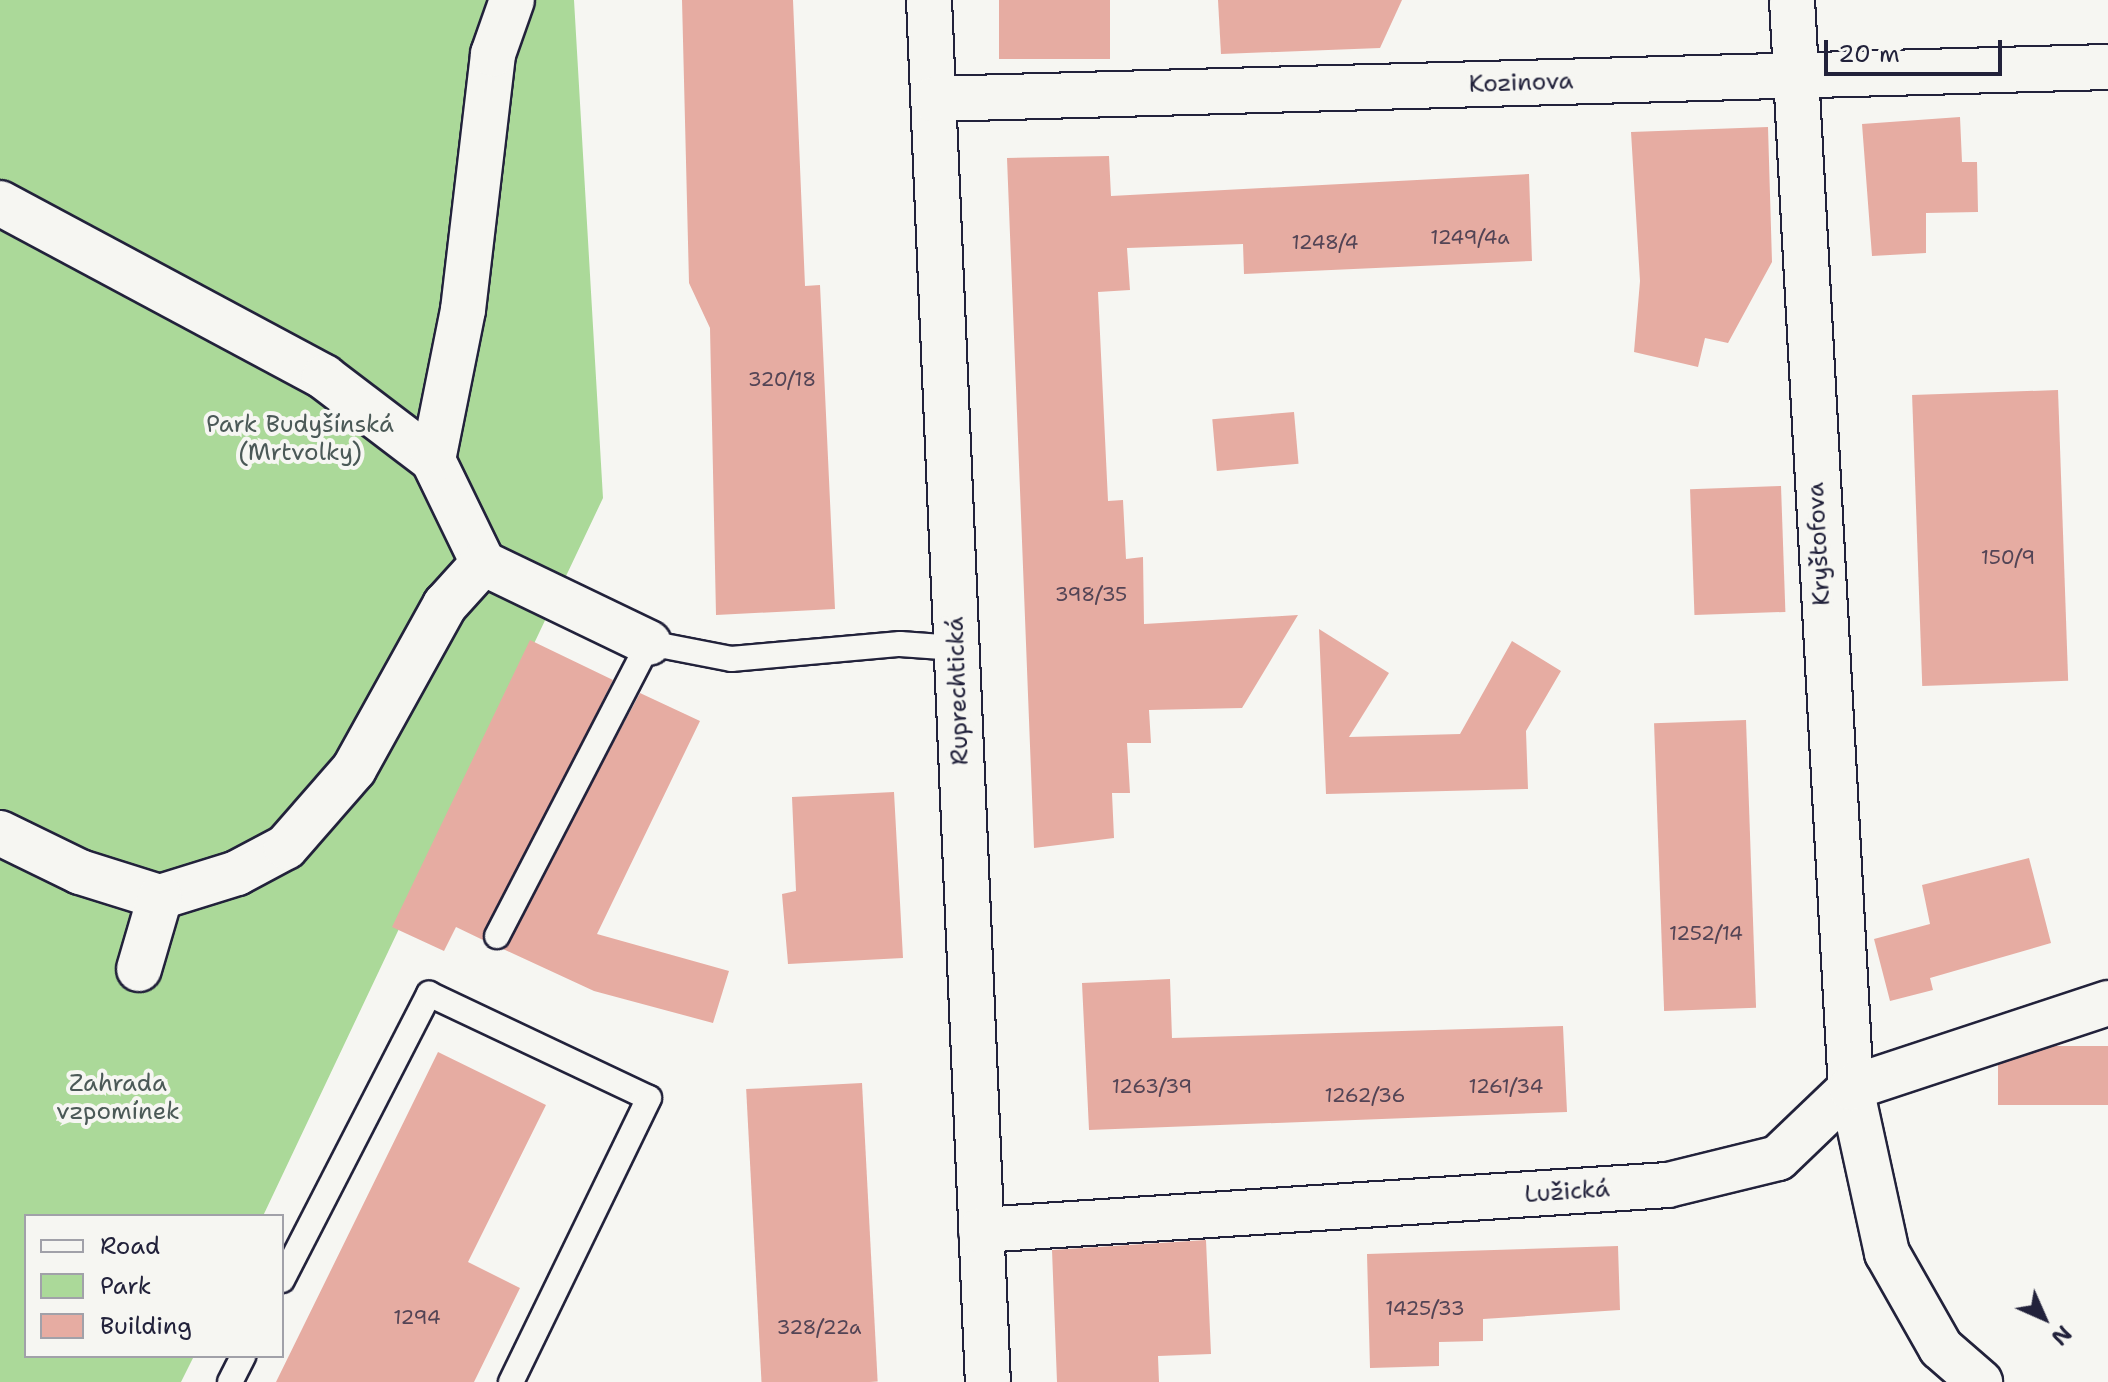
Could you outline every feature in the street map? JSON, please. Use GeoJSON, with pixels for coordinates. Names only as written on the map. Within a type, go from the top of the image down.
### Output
{"type":"FeatureCollection","features":[{"type":"Feature","properties":{"kind":"street"},"geometry":{"type":"LineString","coordinates":[[433,460],[463,310],[493,54],[512,0]]}},
{"type":"Feature","properties":{"kind":"street","name":"Ruprechtická"},"geometry":{"type":"LineString","coordinates":[[929,0],[988,1382]]}},
{"type":"Feature","properties":{"kind":"street","name":"Kryštofova"},"geometry":{"type":"LineString","coordinates":[[1792,0],[1792,75],[1851,1088],[1887,1253],[1941,1348],[1980,1382]]}},
{"type":"Feature","properties":{"kind":"street","name":"Kozinova"},"geometry":{"type":"LineString","coordinates":[[933,99],[2108,67]]}},
{"type":"Feature","properties":{"kind":"street"},"geometry":{"type":"LineString","coordinates":[[0,203],[324,377],[433,460],[483,563],[649,643]]}},
{"type":"Feature","properties":{"kind":"street"},"geometry":{"type":"LineString","coordinates":[[0,833],[80,872],[160,897],[237,873],[286,847],[321,814],[445,605],[483,563]]}},
{"type":"Feature","properties":{"kind":"street"},"geometry":{"type":"LineString","coordinates":[[139,969],[160,897]]}},
{"type":"Feature","properties":{"kind":"street","name":"Lužická"},"geometry":{"type":"LineString","coordinates":[[981,1230],[1668,1185],[1778,1158],[1851,1088],[2108,1003]]}},
{"type":"Feature","properties":{"kind":"lane"},"geometry":{"type":"LineString","coordinates":[[497,936],[649,643],[731,659],[900,644],[956,648]]}},
{"type":"Feature","properties":{"kind":"lane"},"geometry":{"type":"LineString","coordinates":[[284,1276],[429,994],[649,1098],[511,1382]]}},
{"type":"Feature","properties":{"kind":"lane"},"geometry":{"type":"LineString","coordinates":[[230,1382],[242,1358]]}},
{"type":"Feature","properties":{"kind":"green space","name":"Park Budyšínská (Mrtvolky)"},"geometry":{"type":"Polygon","coordinates":[[[0,0],[574,0],[603,498],[264,1214],[24,1214],[24,1358],[193,1358],[181,1382],[0,1382],[0,0]]]}},
{"type":"Feature","properties":{"kind":"building"},"geometry":{"type":"Polygon","coordinates":[[[682,0],[793,0],[805,286],[820,285],[835,609],[716,615],[710,328],[689,283],[682,0]]]}},
{"type":"Feature","properties":{"kind":"building"},"geometry":{"type":"Polygon","coordinates":[[[999,0],[1110,0],[1110,59],[999,59],[999,0]]]}},
{"type":"Feature","properties":{"kind":"building"},"geometry":{"type":"Polygon","coordinates":[[[1218,0],[1402,0],[1380,48],[1221,54],[1218,0]]]}},
{"type":"Feature","properties":{"kind":"building"},"geometry":{"type":"Polygon","coordinates":[[[1960,117],[1962,162],[1977,162],[1978,212],[1926,213],[1926,253],[1872,256],[1862,124],[1960,117]]]}},
{"type":"Feature","properties":{"kind":"building"},"geometry":{"type":"Polygon","coordinates":[[[1768,127],[1772,262],[1728,343],[1705,338],[1698,367],[1634,352],[1640,281],[1631,132],[1768,127]]]}},
{"type":"Feature","properties":{"kind":"building"},"geometry":{"type":"Polygon","coordinates":[[[1109,156],[1111,196],[1529,174],[1532,261],[1244,274],[1243,244],[1127,248],[1130,290],[1098,292],[1108,501],[1123,500],[1126,559],[1143,557],[1144,624],[1298,615],[1242,708],[1149,710],[1151,743],[1127,743],[1130,793],[1112,793],[1114,838],[1034,848],[1007,158],[1109,156]]]}},
{"type":"Feature","properties":{"kind":"building"},"geometry":{"type":"Polygon","coordinates":[[[2058,390],[2068,681],[1922,686],[1912,395],[2058,390]]]}},
{"type":"Feature","properties":{"kind":"building"},"geometry":{"type":"Polygon","coordinates":[[[1294,412],[1299,464],[1217,471],[1212,419],[1294,412]]]}},
{"type":"Feature","properties":{"kind":"building"},"geometry":{"type":"Polygon","coordinates":[[[1781,486],[1785,612],[1694,615],[1690,489],[1781,486]]]}},
{"type":"Feature","properties":{"kind":"building"},"geometry":{"type":"Polygon","coordinates":[[[1319,629],[1389,673],[1349,737],[1460,734],[1512,641],[1561,671],[1526,731],[1528,789],[1326,794],[1319,629]]]}},
{"type":"Feature","properties":{"kind":"building"},"geometry":{"type":"Polygon","coordinates":[[[530,640],[613,680],[483,940],[456,927],[444,951],[392,927],[530,640]]]}},
{"type":"Feature","properties":{"kind":"building"},"geometry":{"type":"Polygon","coordinates":[[[640,693],[700,721],[597,934],[729,971],[713,1023],[594,991],[503,949],[640,693]]]}},
{"type":"Feature","properties":{"kind":"building"},"geometry":{"type":"Polygon","coordinates":[[[1746,720],[1756,1008],[1664,1011],[1654,723],[1746,720]]]}},
{"type":"Feature","properties":{"kind":"building"},"geometry":{"type":"Polygon","coordinates":[[[894,792],[903,958],[788,964],[782,894],[796,891],[792,797],[894,792]]]}},
{"type":"Feature","properties":{"kind":"building"},"geometry":{"type":"Polygon","coordinates":[[[2029,858],[2051,943],[1930,978],[1933,990],[1890,1001],[1874,939],[1930,924],[1922,885],[2029,858]]]}},
{"type":"Feature","properties":{"kind":"building"},"geometry":{"type":"Polygon","coordinates":[[[1170,979],[1172,1038],[1563,1026],[1567,1112],[1089,1130],[1082,983],[1170,979]]]}},
{"type":"Feature","properties":{"kind":"building"},"geometry":{"type":"Polygon","coordinates":[[[1998,1046],[2108,1046],[2108,1105],[1998,1105],[1998,1046]]]}},
{"type":"Feature","properties":{"kind":"building"},"geometry":{"type":"Polygon","coordinates":[[[438,1052],[546,1105],[468,1262],[520,1288],[474,1382],[276,1382],[438,1052]]]}},
{"type":"Feature","properties":{"kind":"building"},"geometry":{"type":"Polygon","coordinates":[[[862,1083],[878,1382],[762,1382],[746,1089],[862,1083]]]}},
{"type":"Feature","properties":{"kind":"building"},"geometry":{"type":"Polygon","coordinates":[[[1206,1240],[1211,1354],[1158,1356],[1159,1382],[1057,1382],[1052,1250],[1206,1240]]]}},
{"type":"Feature","properties":{"kind":"building"},"geometry":{"type":"Polygon","coordinates":[[[1618,1246],[1620,1310],[1483,1319],[1483,1341],[1439,1342],[1439,1366],[1370,1368],[1367,1254],[1618,1246]]]}},
{"type":"Feature","properties":{"kind":"park label","name":"Zahrada vzpomínek"},"geometry":{"type":"Point","coordinates":[118,1098]}}]}
